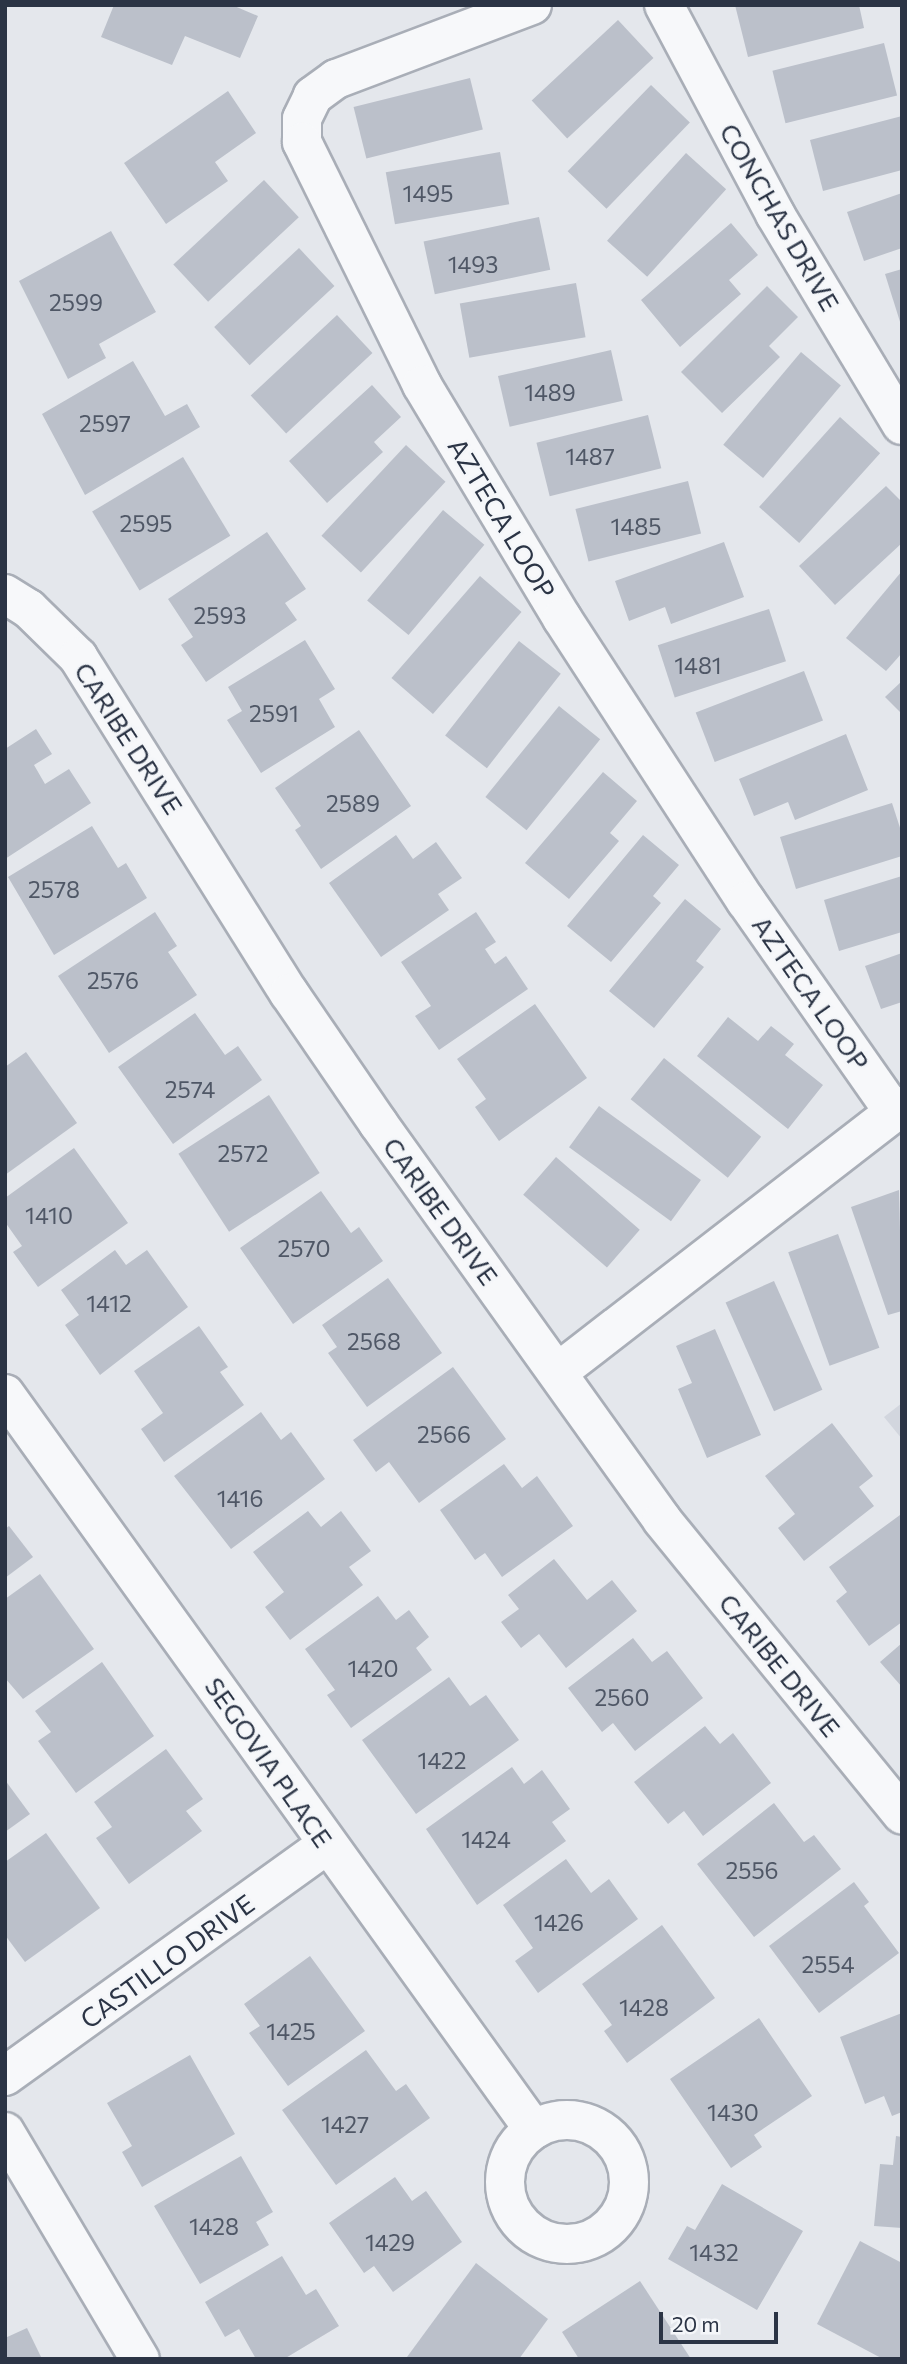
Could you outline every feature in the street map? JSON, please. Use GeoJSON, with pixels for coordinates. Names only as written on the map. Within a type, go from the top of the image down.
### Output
{"type":"FeatureCollection","features":[{"type":"Feature","properties":{"kind":"street","name":"AZTECA LOOP"},"geometry":{"type":"LineString","coordinates":[[532,5],[336,79],[313,96],[302,119],[302,142],[422,385],[562,618],[746,901],[898,1109],[558,1372]]}},
{"type":"Feature","properties":{"kind":"street","name":"CONCHAS DRIVE"},"geometry":{"type":"LineString","coordinates":[[664,5],[775,214],[902,425]]}},
{"type":"Feature","properties":{"kind":"street","name":"CARIBE DRIVE"},"geometry":{"type":"LineString","coordinates":[[5,594],[29,609],[78,657],[304,1014],[662,1520],[902,1814]]}},
{"type":"Feature","properties":{"kind":"street","name":"SEGOVIA PLACE"},"geometry":{"type":"LineString","coordinates":[[5,1394],[534,2130]]}},
{"type":"Feature","properties":{"kind":"street","name":"CASTILLO DRIVE"},"geometry":{"type":"LineString","coordinates":[[5,2076],[327,1845]]}},
{"type":"Feature","properties":{"kind":"street"},"geometry":{"type":"LineString","coordinates":[[5,2132],[140,2359]]}},
{"type":"Feature","properties":{"kind":"shaded area"},"geometry":{"type":"Polygon","coordinates":[[[902,1403],[902,1439],[884,1417],[902,1403]]]}},
{"type":"Feature","properties":{"kind":"building"},"geometry":{"type":"Polygon","coordinates":[[[114,5],[232,5],[258,16],[240,58],[185,36],[172,65],[101,37],[114,5]]]}},
{"type":"Feature","properties":{"kind":"building"},"geometry":{"type":"Polygon","coordinates":[[[735,5],[859,5],[864,28],[748,57],[735,5]]]}},
{"type":"Feature","properties":{"kind":"building"},"geometry":{"type":"Polygon","coordinates":[[[618,20],[653,58],[567,139],[532,100],[618,20]]]}},
{"type":"Feature","properties":{"kind":"building"},"geometry":{"type":"Polygon","coordinates":[[[884,43],[897,95],[785,123],[772,71],[884,43]]]}},
{"type":"Feature","properties":{"kind":"building"},"geometry":{"type":"Polygon","coordinates":[[[470,78],[483,129],[366,158],[354,107],[470,78]]]}},
{"type":"Feature","properties":{"kind":"building"},"geometry":{"type":"Polygon","coordinates":[[[651,85],[690,123],[606,209],[568,171],[651,85]]]}},
{"type":"Feature","properties":{"kind":"building"},"geometry":{"type":"Polygon","coordinates":[[[228,91],[256,133],[215,162],[228,181],[166,224],[124,163],[228,91]]]}},
{"type":"Feature","properties":{"kind":"building"},"geometry":{"type":"Polygon","coordinates":[[[902,116],[902,170],[823,191],[810,140],[902,116]]]}},
{"type":"Feature","properties":{"kind":"building"},"geometry":{"type":"Polygon","coordinates":[[[500,152],[509,204],[395,224],[386,172],[500,152]]]}},
{"type":"Feature","properties":{"kind":"building"},"geometry":{"type":"Polygon","coordinates":[[[686,153],[726,189],[647,277],[607,241],[686,153]]]}},
{"type":"Feature","properties":{"kind":"building"},"geometry":{"type":"Polygon","coordinates":[[[264,180],[299,217],[208,302],[173,265],[264,180]]]}},
{"type":"Feature","properties":{"kind":"building"},"geometry":{"type":"Polygon","coordinates":[[[902,193],[902,248],[864,261],[847,212],[902,193]]]}},
{"type":"Feature","properties":{"kind":"building"},"geometry":{"type":"Polygon","coordinates":[[[539,217],[550,270],[435,294],[424,242],[539,217]]]}},
{"type":"Feature","properties":{"kind":"building"},"geometry":{"type":"Polygon","coordinates":[[[731,223],[758,255],[729,280],[741,294],[680,347],[641,300],[731,223]]]}},
{"type":"Feature","properties":{"kind":"building"},"geometry":{"type":"Polygon","coordinates":[[[111,231],[156,312],[99,344],[106,358],[68,379],[19,281],[111,231]]]}},
{"type":"Feature","properties":{"kind":"building"},"geometry":{"type":"Polygon","coordinates":[[[299,248],[334,286],[250,365],[214,327],[299,248]]]}},
{"type":"Feature","properties":{"kind":"building"},"geometry":{"type":"Polygon","coordinates":[[[902,269],[902,325],[901,325],[885,274],[902,269]]]}},
{"type":"Feature","properties":{"kind":"building"},"geometry":{"type":"Polygon","coordinates":[[[576,283],[586,337],[469,358],[460,303],[576,283]]]}},
{"type":"Feature","properties":{"kind":"building"},"geometry":{"type":"Polygon","coordinates":[[[767,286],[798,317],[769,346],[780,357],[722,413],[681,372],[767,286]]]}},
{"type":"Feature","properties":{"kind":"building"},"geometry":{"type":"Polygon","coordinates":[[[337,315],[372,353],[286,434],[251,395],[337,315]]]}},
{"type":"Feature","properties":{"kind":"building"},"geometry":{"type":"Polygon","coordinates":[[[611,350],[623,401],[510,427],[498,376],[611,350]]]}},
{"type":"Feature","properties":{"kind":"building"},"geometry":{"type":"Polygon","coordinates":[[[801,352],[841,385],[763,478],[723,445],[801,352]]]}},
{"type":"Feature","properties":{"kind":"building"},"geometry":{"type":"Polygon","coordinates":[[[133,361],[165,416],[187,404],[200,427],[85,495],[42,414],[133,361]]]}},
{"type":"Feature","properties":{"kind":"building"},"geometry":{"type":"Polygon","coordinates":[[[372,385],[401,417],[374,442],[383,452],[327,503],[289,461],[372,385]]]}},
{"type":"Feature","properties":{"kind":"building"},"geometry":{"type":"Polygon","coordinates":[[[648,415],[661,468],[550,496],[536,443],[648,415]]]}},
{"type":"Feature","properties":{"kind":"building"},"geometry":{"type":"Polygon","coordinates":[[[840,417],[880,453],[799,543],[759,507],[840,417]]]}},
{"type":"Feature","properties":{"kind":"building"},"geometry":{"type":"Polygon","coordinates":[[[406,445],[445,482],[361,573],[321,536],[406,445]]]}},
{"type":"Feature","properties":{"kind":"building"},"geometry":{"type":"Polygon","coordinates":[[[183,457],[230,536],[140,590],[92,512],[183,457]]]}},
{"type":"Feature","properties":{"kind":"building"},"geometry":{"type":"Polygon","coordinates":[[[688,481],[701,533],[589,561],[575,509],[688,481]]]}},
{"type":"Feature","properties":{"kind":"building"},"geometry":{"type":"Polygon","coordinates":[[[886,486],[902,502],[902,543],[835,605],[799,566],[886,486]]]}},
{"type":"Feature","properties":{"kind":"building"},"geometry":{"type":"Polygon","coordinates":[[[443,510],[484,545],[409,635],[367,600],[443,510]]]}},
{"type":"Feature","properties":{"kind":"building"},"geometry":{"type":"Polygon","coordinates":[[[267,532],[306,589],[285,603],[297,620],[206,682],[181,645],[193,637],[168,599],[267,532]]]}},
{"type":"Feature","properties":{"kind":"building"},"geometry":{"type":"Polygon","coordinates":[[[724,542],[744,597],[671,624],[665,607],[629,621],[615,581],[724,542]]]}},
{"type":"Feature","properties":{"kind":"building"},"geometry":{"type":"Polygon","coordinates":[[[902,571],[902,653],[886,671],[846,638],[902,571]]]}},
{"type":"Feature","properties":{"kind":"building"},"geometry":{"type":"Polygon","coordinates":[[[480,576],[522,612],[433,714],[391,678],[480,576]]]}},
{"type":"Feature","properties":{"kind":"building"},"geometry":{"type":"Polygon","coordinates":[[[769,609],[786,661],[675,697],[658,645],[769,609]]]}},
{"type":"Feature","properties":{"kind":"building"},"geometry":{"type":"Polygon","coordinates":[[[305,640],[335,689],[319,699],[335,727],[261,773],[227,720],[242,711],[228,687],[305,640]]]}},
{"type":"Feature","properties":{"kind":"building"},"geometry":{"type":"Polygon","coordinates":[[[519,641],[561,674],[487,768],[445,736],[519,641]]]}},
{"type":"Feature","properties":{"kind":"building"},"geometry":{"type":"Polygon","coordinates":[[[804,671],[823,720],[715,762],[696,713],[804,671]]]}},
{"type":"Feature","properties":{"kind":"building"},"geometry":{"type":"Polygon","coordinates":[[[902,681],[902,714],[885,697],[902,681]]]}},
{"type":"Feature","properties":{"kind":"building"},"geometry":{"type":"Polygon","coordinates":[[[559,706],[600,739],[527,830],[485,797],[559,706]]]}},
{"type":"Feature","properties":{"kind":"building"},"geometry":{"type":"Polygon","coordinates":[[[36,729],[52,754],[34,765],[45,784],[69,769],[91,803],[5,859],[5,749],[36,729]]]}},
{"type":"Feature","properties":{"kind":"building"},"geometry":{"type":"Polygon","coordinates":[[[359,730],[411,806],[321,869],[295,830],[301,826],[275,788],[359,730]]]}},
{"type":"Feature","properties":{"kind":"building"},"geometry":{"type":"Polygon","coordinates":[[[846,734],[868,790],[795,820],[788,802],[754,816],[739,779],[846,734]]]}},
{"type":"Feature","properties":{"kind":"building"},"geometry":{"type":"Polygon","coordinates":[[[603,772],[637,801],[610,833],[619,841],[569,899],[525,863],[603,772]]]}},
{"type":"Feature","properties":{"kind":"building"},"geometry":{"type":"Polygon","coordinates":[[[892,803],[902,834],[902,856],[796,889],[780,837],[892,803]]]}},
{"type":"Feature","properties":{"kind":"building"},"geometry":{"type":"Polygon","coordinates":[[[92,826],[118,868],[126,863],[147,898],[54,955],[8,877],[92,826]]]}},
{"type":"Feature","properties":{"kind":"building"},"geometry":{"type":"Polygon","coordinates":[[[396,835],[413,859],[436,842],[462,878],[438,894],[449,910],[381,957],[329,883],[396,835]]]}},
{"type":"Feature","properties":{"kind":"building"},"geometry":{"type":"Polygon","coordinates":[[[643,835],[679,865],[653,896],[661,903],[611,962],[567,926],[643,835]]]}},
{"type":"Feature","properties":{"kind":"building"},"geometry":{"type":"Polygon","coordinates":[[[902,876],[902,932],[839,951],[824,900],[902,876]]]}},
{"type":"Feature","properties":{"kind":"building"},"geometry":{"type":"Polygon","coordinates":[[[685,899],[721,929],[696,961],[704,967],[654,1028],[609,991],[685,899]]]}},
{"type":"Feature","properties":{"kind":"building"},"geometry":{"type":"Polygon","coordinates":[[[155,912],[177,946],[168,952],[197,995],[109,1053],[58,976],[155,912]]]}},
{"type":"Feature","properties":{"kind":"building"},"geometry":{"type":"Polygon","coordinates":[[[476,912],[496,942],[485,949],[495,964],[506,956],[528,989],[439,1050],[415,1016],[431,1006],[401,962],[476,912]]]}},
{"type":"Feature","properties":{"kind":"building"},"geometry":{"type":"Polygon","coordinates":[[[902,953],[902,1002],[881,1009],[865,966],[902,953]]]}},
{"type":"Feature","properties":{"kind":"building"},"geometry":{"type":"Polygon","coordinates":[[[535,1004],[587,1078],[499,1141],[475,1107],[486,1099],[457,1059],[535,1004]]]}},
{"type":"Feature","properties":{"kind":"building"},"geometry":{"type":"Polygon","coordinates":[[[195,1013],[225,1055],[238,1046],[262,1080],[173,1144],[118,1067],[195,1013]]]}},
{"type":"Feature","properties":{"kind":"building"},"geometry":{"type":"Polygon","coordinates":[[[728,1017],[758,1041],[771,1026],[794,1044],[785,1055],[823,1085],[788,1129],[697,1056],[728,1017]]]}},
{"type":"Feature","properties":{"kind":"building"},"geometry":{"type":"Polygon","coordinates":[[[26,1052],[77,1123],[5,1175],[5,1067],[26,1052]]]}},
{"type":"Feature","properties":{"kind":"building"},"geometry":{"type":"Polygon","coordinates":[[[664,1058],[761,1137],[728,1178],[631,1099],[664,1058]]]}},
{"type":"Feature","properties":{"kind":"building"},"geometry":{"type":"Polygon","coordinates":[[[269,1095],[320,1173],[229,1232],[178,1154],[269,1095]]]}},
{"type":"Feature","properties":{"kind":"building"},"geometry":{"type":"Polygon","coordinates":[[[599,1106],[701,1180],[671,1221],[569,1147],[599,1106]]]}},
{"type":"Feature","properties":{"kind":"building"},"geometry":{"type":"Polygon","coordinates":[[[74,1148],[128,1223],[38,1287],[13,1252],[22,1246],[5,1222],[5,1198],[74,1148]]]}},
{"type":"Feature","properties":{"kind":"building"},"geometry":{"type":"Polygon","coordinates":[[[556,1157],[640,1230],[607,1268],[523,1195],[556,1157]]]}},
{"type":"Feature","properties":{"kind":"building"},"geometry":{"type":"Polygon","coordinates":[[[899,1190],[902,1311],[888,1315],[851,1207],[899,1190]]]}},
{"type":"Feature","properties":{"kind":"building"},"geometry":{"type":"Polygon","coordinates":[[[321,1191],[351,1233],[359,1227],[383,1261],[293,1324],[240,1248],[321,1191]]]}},
{"type":"Feature","properties":{"kind":"building"},"geometry":{"type":"Polygon","coordinates":[[[838,1234],[879,1348],[830,1366],[788,1252],[838,1234]]]}},
{"type":"Feature","properties":{"kind":"building"},"geometry":{"type":"Polygon","coordinates":[[[115,1250],[126,1265],[147,1250],[188,1307],[100,1375],[65,1325],[79,1315],[61,1290],[115,1250]]]}},
{"type":"Feature","properties":{"kind":"building"},"geometry":{"type":"Polygon","coordinates":[[[388,1278],[442,1353],[367,1407],[328,1353],[337,1347],[322,1325],[388,1278]]]}},
{"type":"Feature","properties":{"kind":"building"},"geometry":{"type":"Polygon","coordinates":[[[774,1281],[822,1390],[774,1411],[726,1303],[774,1281]]]}},
{"type":"Feature","properties":{"kind":"building"},"geometry":{"type":"Polygon","coordinates":[[[199,1326],[228,1367],[220,1372],[244,1405],[164,1462],[141,1429],[163,1413],[134,1371],[199,1326]]]}},
{"type":"Feature","properties":{"kind":"building"},"geometry":{"type":"Polygon","coordinates":[[[715,1329],[761,1435],[707,1458],[678,1389],[692,1383],[676,1346],[715,1329]]]}},
{"type":"Feature","properties":{"kind":"building"},"geometry":{"type":"Polygon","coordinates":[[[453,1367],[506,1439],[419,1503],[389,1462],[376,1472],[353,1440],[453,1367]]]}},
{"type":"Feature","properties":{"kind":"building"},"geometry":{"type":"Polygon","coordinates":[[[261,1412],[281,1440],[291,1432],[325,1479],[231,1549],[174,1476],[261,1412]]]}},
{"type":"Feature","properties":{"kind":"building"},"geometry":{"type":"Polygon","coordinates":[[[832,1423],[873,1476],[859,1487],[874,1506],[804,1561],[778,1528],[795,1514],[765,1476],[832,1423]]]}},
{"type":"Feature","properties":{"kind":"building"},"geometry":{"type":"Polygon","coordinates":[[[504,1464],[522,1488],[537,1476],[573,1526],[502,1577],[485,1553],[475,1560],[440,1510],[504,1464]]]}},
{"type":"Feature","properties":{"kind":"building"},"geometry":{"type":"Polygon","coordinates":[[[308,1511],[321,1527],[341,1511],[371,1551],[349,1567],[363,1585],[290,1640],[265,1607],[284,1592],[253,1552],[308,1511]]]}},
{"type":"Feature","properties":{"kind":"building"},"geometry":{"type":"Polygon","coordinates":[[[900,1515],[902,1622],[869,1646],[836,1601],[847,1592],[829,1567],[900,1515]]]}},
{"type":"Feature","properties":{"kind":"building"},"geometry":{"type":"Polygon","coordinates":[[[9,1526],[33,1557],[5,1578],[5,1529],[9,1526]]]}},
{"type":"Feature","properties":{"kind":"building"},"geometry":{"type":"Polygon","coordinates":[[[554,1559],[587,1600],[612,1580],[637,1611],[566,1668],[539,1634],[521,1648],[501,1622],[519,1609],[508,1595],[554,1559]]]}},
{"type":"Feature","properties":{"kind":"building"},"geometry":{"type":"Polygon","coordinates":[[[40,1574],[94,1649],[23,1699],[5,1678],[5,1599],[40,1574]]]}},
{"type":"Feature","properties":{"kind":"building"},"geometry":{"type":"Polygon","coordinates":[[[378,1596],[396,1620],[409,1610],[429,1637],[416,1648],[432,1670],[351,1728],[327,1695],[335,1690],[305,1649],[378,1596]]]}},
{"type":"Feature","properties":{"kind":"building"},"geometry":{"type":"Polygon","coordinates":[[[633,1638],[652,1662],[667,1651],[703,1698],[635,1751],[613,1723],[602,1732],[568,1688],[633,1638]]]}},
{"type":"Feature","properties":{"kind":"building"},"geometry":{"type":"Polygon","coordinates":[[[902,1643],[902,1687],[880,1662],[902,1643]]]}},
{"type":"Feature","properties":{"kind":"building"},"geometry":{"type":"Polygon","coordinates":[[[102,1662],[154,1736],[76,1793],[38,1741],[51,1732],[35,1711],[102,1662]]]}},
{"type":"Feature","properties":{"kind":"building"},"geometry":{"type":"Polygon","coordinates":[[[449,1677],[470,1706],[486,1695],[519,1740],[416,1814],[362,1740],[449,1677]]]}},
{"type":"Feature","properties":{"kind":"building"},"geometry":{"type":"Polygon","coordinates":[[[705,1726],[720,1744],[733,1733],[771,1783],[703,1836],[684,1811],[668,1824],[634,1782],[705,1726]]]}},
{"type":"Feature","properties":{"kind":"building"},"geometry":{"type":"Polygon","coordinates":[[[166,1749],[203,1799],[186,1811],[202,1831],[129,1884],[96,1838],[112,1827],[94,1802],[166,1749]]]}},
{"type":"Feature","properties":{"kind":"building"},"geometry":{"type":"Polygon","coordinates":[[[512,1767],[524,1784],[542,1770],[570,1809],[552,1822],[566,1841],[477,1905],[426,1829],[512,1767]]]}},
{"type":"Feature","properties":{"kind":"building"},"geometry":{"type":"Polygon","coordinates":[[[5,1780],[30,1814],[5,1832],[5,1780]]]}},
{"type":"Feature","properties":{"kind":"building"},"geometry":{"type":"Polygon","coordinates":[[[774,1803],[804,1842],[814,1835],[841,1869],[754,1937],[697,1864],[774,1803]]]}},
{"type":"Feature","properties":{"kind":"building"},"geometry":{"type":"Polygon","coordinates":[[[46,1833],[100,1908],[25,1962],[5,1935],[5,1862],[46,1833]]]}},
{"type":"Feature","properties":{"kind":"building"},"geometry":{"type":"Polygon","coordinates":[[[566,1859],[591,1893],[609,1879],[638,1919],[538,1993],[515,1961],[533,1948],[503,1905],[566,1859]]]}},
{"type":"Feature","properties":{"kind":"building"},"geometry":{"type":"Polygon","coordinates":[[[854,1882],[869,1902],[864,1906],[899,1953],[819,2013],[769,1946],[854,1882]]]}},
{"type":"Feature","properties":{"kind":"building"},"geometry":{"type":"Polygon","coordinates":[[[662,1925],[715,1998],[627,2063],[604,2031],[612,2025],[582,1984],[662,1925]]]}},
{"type":"Feature","properties":{"kind":"building"},"geometry":{"type":"Polygon","coordinates":[[[310,1956],[365,2031],[288,2086],[249,2033],[260,2026],[244,2004],[310,1956]]]}},
{"type":"Feature","properties":{"kind":"building"},"geometry":{"type":"Polygon","coordinates":[[[902,2013],[902,2112],[892,2116],[884,2096],[865,2104],[840,2037],[902,2013]]]}},
{"type":"Feature","properties":{"kind":"building"},"geometry":{"type":"Polygon","coordinates":[[[759,2018],[812,2096],[754,2135],[762,2147],[731,2168],[670,2079],[759,2018]]]}},
{"type":"Feature","properties":{"kind":"building"},"geometry":{"type":"Polygon","coordinates":[[[366,2050],[396,2091],[406,2084],[430,2118],[336,2185],[282,2110],[366,2050]]]}},
{"type":"Feature","properties":{"kind":"building"},"geometry":{"type":"Polygon","coordinates":[[[190,2055],[235,2134],[142,2187],[122,2152],[132,2146],[107,2103],[190,2055]]]}},
{"type":"Feature","properties":{"kind":"building"},"geometry":{"type":"Polygon","coordinates":[[[896,2136],[902,2137],[902,2228],[874,2226],[880,2164],[893,2165],[896,2136]]]}},
{"type":"Feature","properties":{"kind":"building"},"geometry":{"type":"Polygon","coordinates":[[[241,2156],[273,2212],[256,2222],[269,2245],[200,2284],[154,2206],[241,2156]]]}},
{"type":"Feature","properties":{"kind":"building"},"geometry":{"type":"Polygon","coordinates":[[[395,2177],[412,2201],[426,2191],[462,2242],[393,2292],[374,2266],[364,2273],[329,2223],[395,2177]]]}},
{"type":"Feature","properties":{"kind":"building"},"geometry":{"type":"Polygon","coordinates":[[[722,2184],[803,2231],[757,2310],[668,2259],[687,2226],[695,2230],[722,2184]]]}},
{"type":"Feature","properties":{"kind":"building"},"geometry":{"type":"Polygon","coordinates":[[[860,2241],[902,2263],[902,2359],[883,2359],[817,2324],[860,2241]]]}},
{"type":"Feature","properties":{"kind":"building"},"geometry":{"type":"Polygon","coordinates":[[[282,2256],[306,2295],[316,2289],[339,2326],[284,2359],[256,2359],[239,2329],[225,2337],[205,2302],[282,2256]]]}},
{"type":"Feature","properties":{"kind":"building"},"geometry":{"type":"Polygon","coordinates":[[[476,2263],[548,2319],[519,2359],[407,2357],[476,2263]]]}},
{"type":"Feature","properties":{"kind":"building"},"geometry":{"type":"Polygon","coordinates":[[[640,2281],[691,2359],[579,2359],[562,2332],[640,2281]]]}},
{"type":"Feature","properties":{"kind":"building"},"geometry":{"type":"Polygon","coordinates":[[[27,2328],[42,2359],[5,2359],[5,2338],[27,2328]]]}}]}
